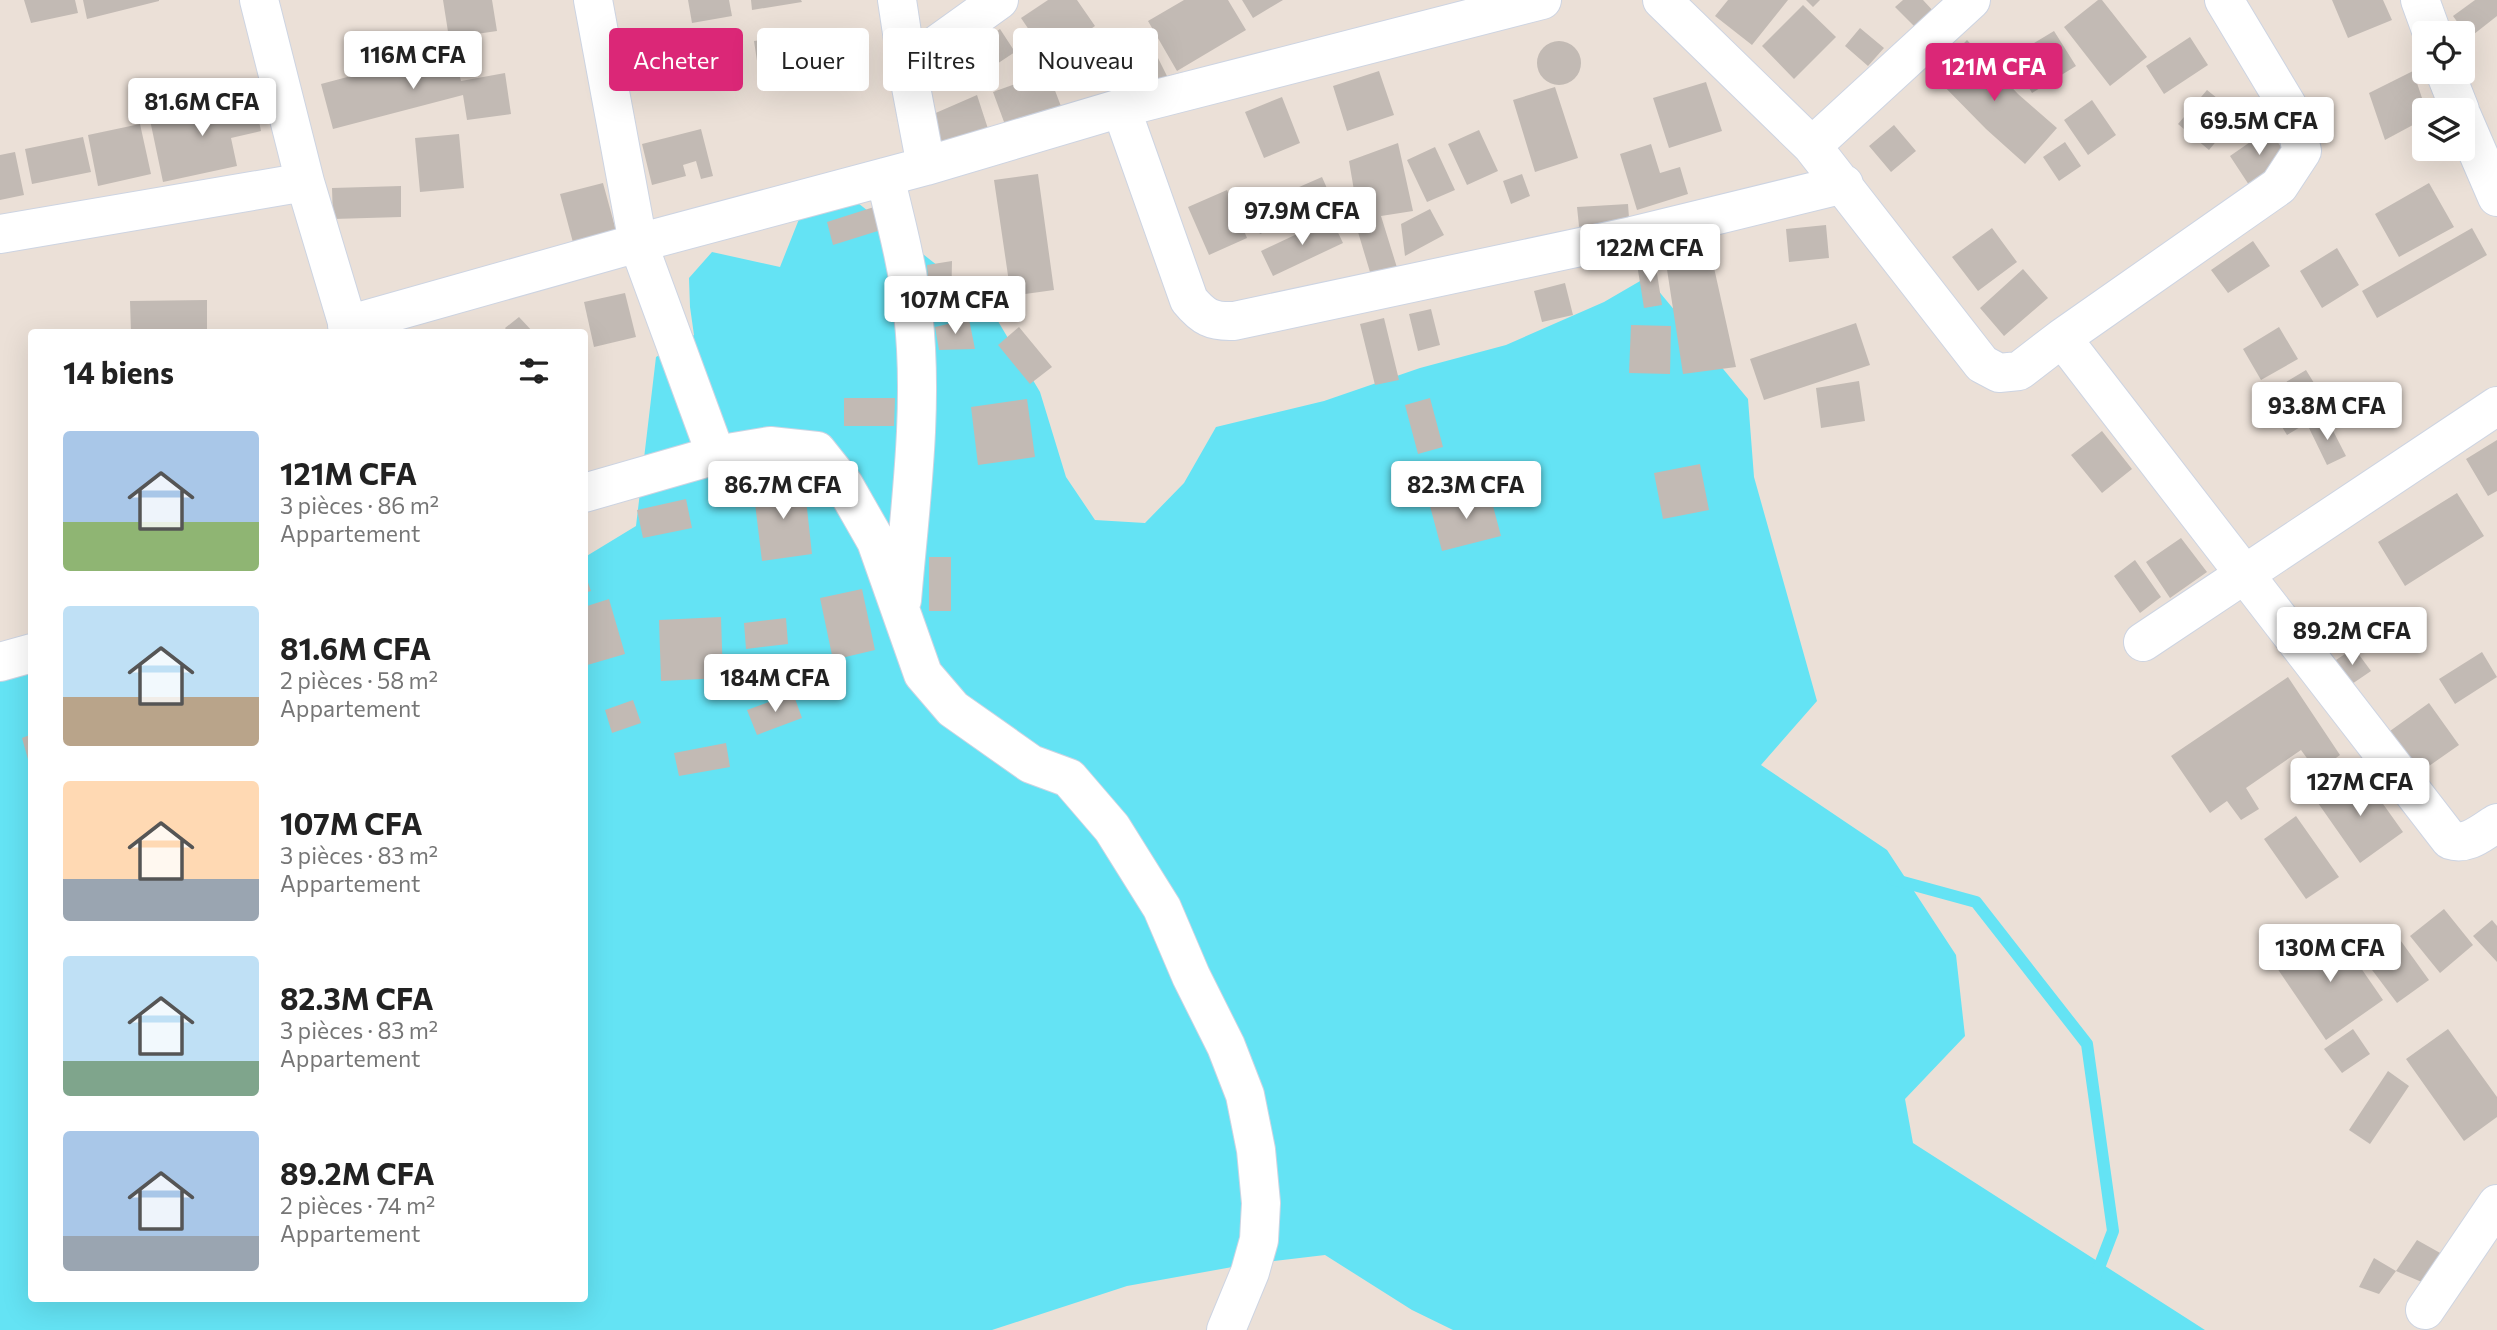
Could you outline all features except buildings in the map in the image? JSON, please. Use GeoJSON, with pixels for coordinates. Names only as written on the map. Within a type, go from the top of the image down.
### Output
{"type":"FeatureCollection","features":[{"type":"Feature","properties":{"kind":"street"},"geometry":{"type":"LineString","coordinates":[[260,0],[305,182],[349,329],[638,243],[926,166],[1121,108],[1542,0]]}},
{"type":"Feature","properties":{"kind":"street"},"geometry":{"type":"LineString","coordinates":[[593,0],[638,243],[716,455]]}},
{"type":"Feature","properties":{"kind":"street"},"geometry":{"type":"LineString","coordinates":[[897,0],[901,28]]}},
{"type":"Feature","properties":{"kind":"street"},"geometry":{"type":"LineString","coordinates":[[960,28],[999,0]]}},
{"type":"Feature","properties":{"kind":"street"},"geometry":{"type":"LineString","coordinates":[[1662,0],[1812,146],[1982,364],[1999,373],[2019,370],[2279,186],[2302,151],[2293,115],[2224,0]]}},
{"type":"Feature","properties":{"kind":"street"},"geometry":{"type":"LineString","coordinates":[[1812,146],[1971,0]]}},
{"type":"Feature","properties":{"kind":"street"},"geometry":{"type":"LineString","coordinates":[[2420,0],[2428,21]]}},
{"type":"Feature","properties":{"kind":"street"},"geometry":{"type":"LineString","coordinates":[[912,91],[926,166]]}},
{"type":"Feature","properties":{"kind":"street"},"geometry":{"type":"LineString","coordinates":[[1121,108],[1189,300],[1200,314],[1218,322],[1234,321],[1632,236],[1844,184]]}},
{"type":"Feature","properties":{"kind":"street"},"geometry":{"type":"LineString","coordinates":[[2475,146],[2497,197]]}},
{"type":"Feature","properties":{"kind":"street"},"geometry":{"type":"LineString","coordinates":[[886,177],[913,314],[917,418],[901,613]]}},
{"type":"Feature","properties":{"kind":"street"},"geometry":{"type":"LineString","coordinates":[[0,234],[305,182]]}},
{"type":"Feature","properties":{"kind":"street"},"geometry":{"type":"LineString","coordinates":[[2062,338],[2450,840],[2458,843],[2493,834]]}},
{"type":"Feature","properties":{"kind":"street"},"geometry":{"type":"LineString","coordinates":[[2143,642],[2497,406]]}},
{"type":"Feature","properties":{"kind":"street"},"geometry":{"type":"LineString","coordinates":[[588,492],[716,455],[770,446],[817,451],[844,485],[876,541],[923,674],[953,709],[1031,764],[1069,778],[1112,828],[1162,908],[1191,976],[1226,1046],[1245,1095],[1261,1203],[1259,1240],[1250,1272],[1226,1330]]}},
{"type":"Feature","properties":{"kind":"street"},"geometry":{"type":"LineString","coordinates":[[0,662],[28,654]]}},
{"type":"Feature","properties":{"kind":"street"},"geometry":{"type":"LineString","coordinates":[[2425,1310],[2497,1204]]}},
{"type":"Feature","properties":{"kind":"water"},"geometry":{"type":"Polygon","coordinates":[[[849,196],[989,306],[1040,392],[1066,477],[1095,520],[1145,523],[1184,483],[1216,427],[1324,401],[1420,368],[1506,345],[1604,302],[1647,277],[1748,399],[1754,477],[1817,701],[1761,765],[1887,850],[1956,955],[1965,1036],[1905,1099],[1913,1143],[2205,1330],[1453,1330],[1412,1310],[1325,1255],[1249,1264],[1127,1286],[992,1330],[0,1330],[0,670],[28,654],[28,1302],[588,1302],[588,555],[636,526],[656,357],[694,335],[689,278],[712,252],[780,267],[807,199],[849,196]]]}},
{"type":"Feature","properties":{"kind":"waterway"},"geometry":{"type":"LineString","coordinates":[[1892,879],[1976,902],[2087,1044],[2113,1231],[2095,1278]]}}]}
